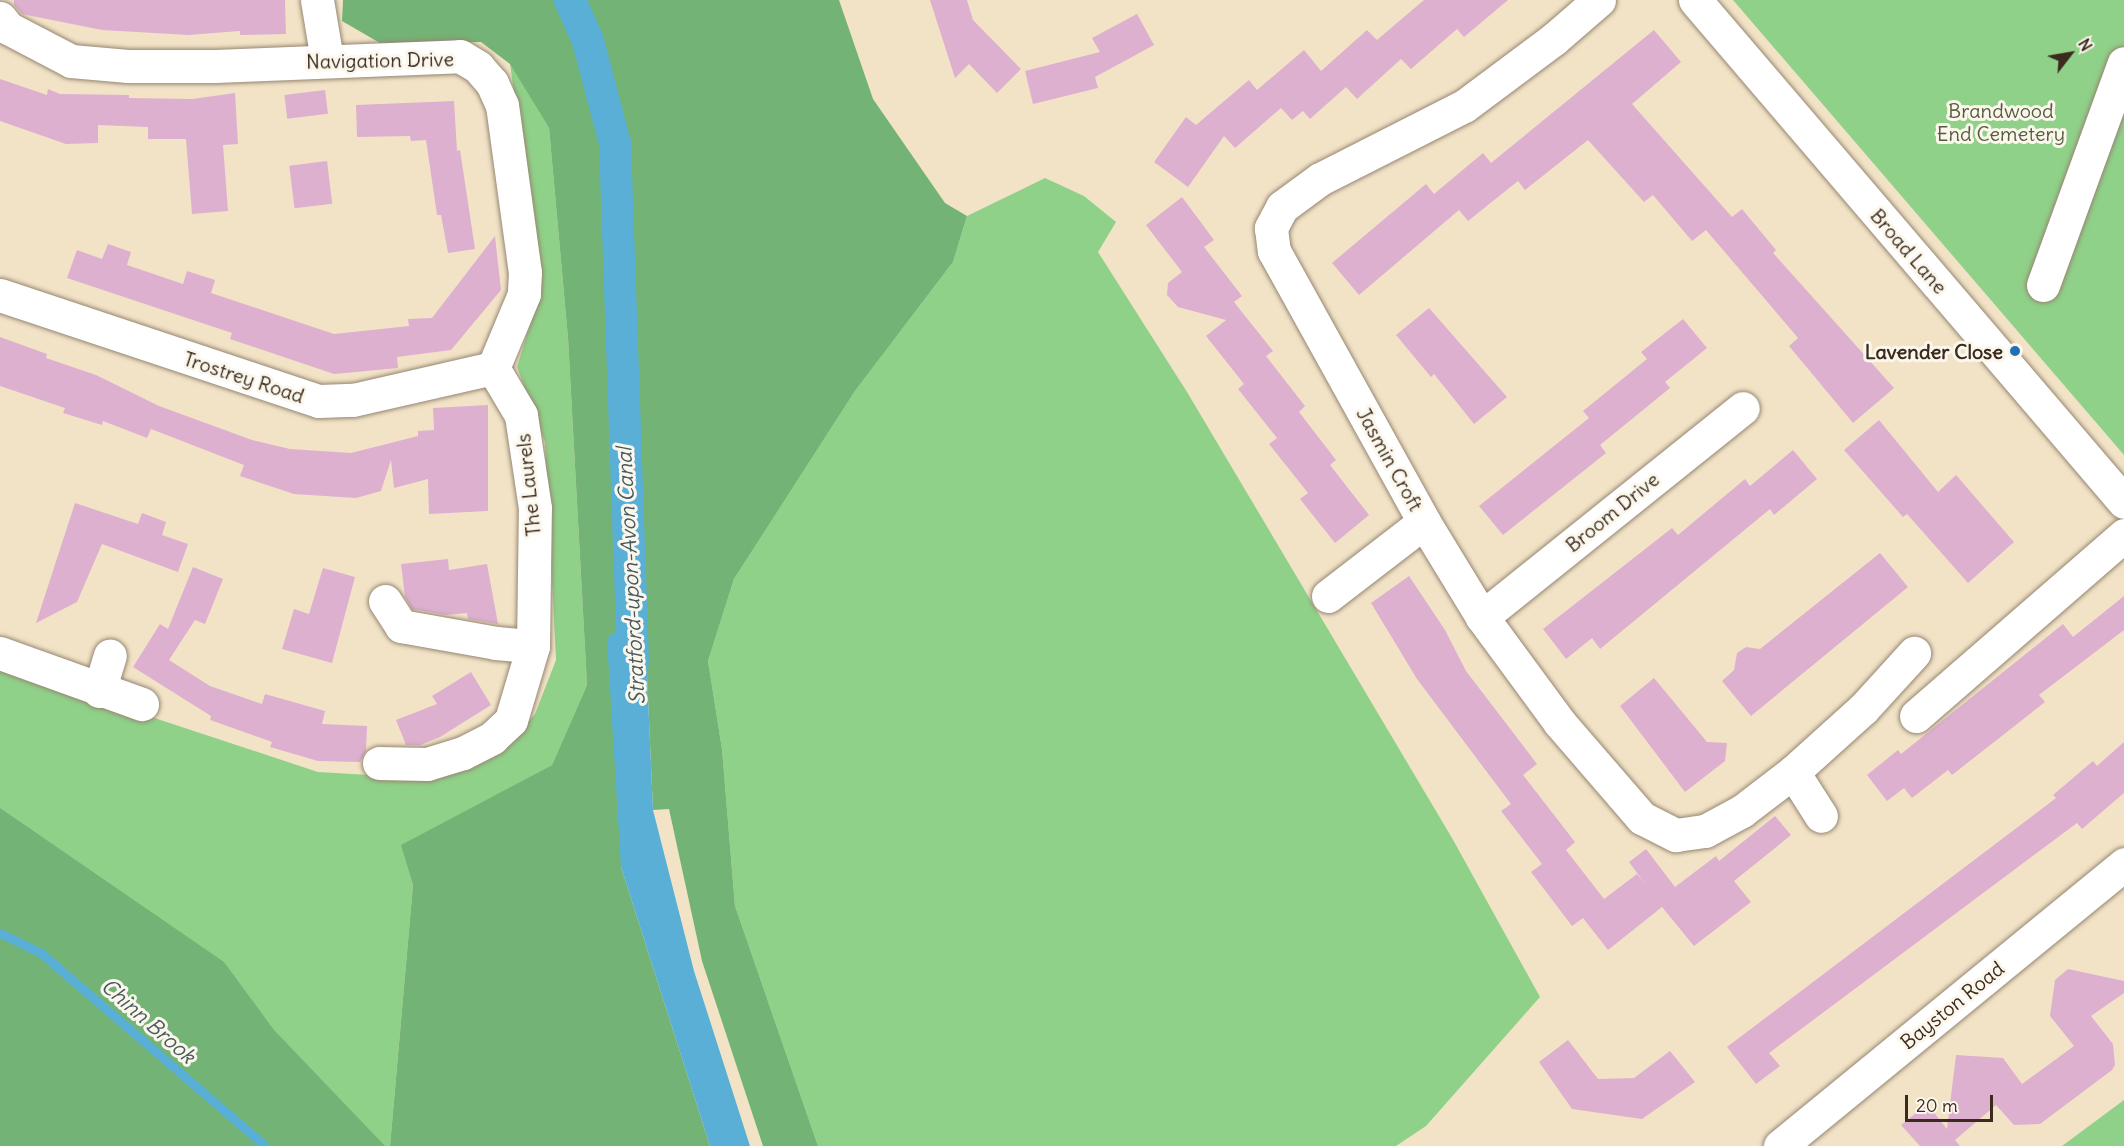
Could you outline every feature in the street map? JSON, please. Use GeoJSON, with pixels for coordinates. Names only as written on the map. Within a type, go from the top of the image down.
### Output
{"type":"FeatureCollection","features":[{"type":"Feature","properties":{"kind":"street"},"geometry":{"type":"LineString","coordinates":[[317,0],[327,60]]}},
{"type":"Feature","properties":{"kind":"street","name":"Jasmin Croft"},"geometry":{"type":"LineString","coordinates":[[1599,0],[1554,39],[1464,106],[1320,179],[1282,207],[1271,228],[1274,251],[1424,522],[1482,617],[1559,722],[1642,818],[1676,835],[1705,831],[1742,811],[1793,772],[1863,709],[1914,653]]}},
{"type":"Feature","properties":{"kind":"street","name":"Broad Lane"},"geometry":{"type":"LineString","coordinates":[[1695,0],[2124,502]]}},
{"type":"Feature","properties":{"kind":"street","name":"Navigation Drive"},"geometry":{"type":"LineString","coordinates":[[3,26],[71,61],[128,66],[460,56],[478,67],[492,83],[502,105],[511,148],[525,272],[524,294],[493,368]]}},
{"type":"Feature","properties":{"kind":"street"},"geometry":{"type":"LineString","coordinates":[[2043,285],[2124,63]]}},
{"type":"Feature","properties":{"kind":"street","name":"Trostrey Road"},"geometry":{"type":"LineString","coordinates":[[0,295],[319,401],[353,400],[493,368]]}},
{"type":"Feature","properties":{"kind":"street","name":"The Laurels"},"geometry":{"type":"LineString","coordinates":[[379,763],[427,764],[463,753],[492,738],[511,720],[533,646],[535,508],[520,416],[493,368]]}},
{"type":"Feature","properties":{"kind":"street","name":"Broom Drive"},"geometry":{"type":"LineString","coordinates":[[1482,617],[1742,407]]}},
{"type":"Feature","properties":{"kind":"street"},"geometry":{"type":"LineString","coordinates":[[1328,596],[1424,522]]}},
{"type":"Feature","properties":{"kind":"street"},"geometry":{"type":"LineString","coordinates":[[1917,716],[2124,536]]}},
{"type":"Feature","properties":{"kind":"street"},"geometry":{"type":"LineString","coordinates":[[385,601],[401,626],[496,643],[533,646]]}},
{"type":"Feature","properties":{"kind":"street"},"geometry":{"type":"LineString","coordinates":[[0,653],[99,691],[142,704]]}},
{"type":"Feature","properties":{"kind":"street"},"geometry":{"type":"LineString","coordinates":[[99,691],[110,656]]}},
{"type":"Feature","properties":{"kind":"street"},"geometry":{"type":"LineString","coordinates":[[1793,772],[1821,816]]}},
{"type":"Feature","properties":{"kind":"street","name":"Bayston Road"},"geometry":{"type":"LineString","coordinates":[[1780,1146],[2124,864]]}},
{"type":"Feature","properties":{"kind":"green space"},"geometry":{"type":"Polygon","coordinates":[[[343,0],[839,0],[873,99],[945,203],[967,216],[953,262],[855,391],[734,579],[708,661],[722,749],[735,906],[818,1146],[763,1146],[702,961],[669,809],[653,810],[644,608],[621,867],[710,1146],[390,1146],[413,885],[401,845],[552,765],[587,685],[568,338],[549,128],[510,64],[481,42],[380,43],[342,21],[343,0]]]}},
{"type":"Feature","properties":{"kind":"green space","name":"Brandwood End Cemetery"},"geometry":{"type":"Polygon","coordinates":[[[1733,0],[2124,0],[2124,455],[1733,0]]]}},
{"type":"Feature","properties":{"kind":"green space"},"geometry":{"type":"Polygon","coordinates":[[[510,63],[549,128],[568,338],[587,685],[552,765],[402,845],[413,885],[390,1146],[0,1146],[0,667],[318,772],[439,779],[503,750],[535,714],[556,660],[545,442],[517,367],[540,292],[510,63]]]}},
{"type":"Feature","properties":{"kind":"green space"},"geometry":{"type":"Polygon","coordinates":[[[1045,178],[1084,196],[1116,222],[1098,252],[1187,392],[1452,838],[1540,997],[1426,1126],[1396,1146],[818,1146],[735,906],[722,749],[708,661],[734,579],[855,391],[953,262],[967,216],[1045,178]]]}},
{"type":"Feature","properties":{"kind":"green space"},"geometry":{"type":"Polygon","coordinates":[[[0,808],[224,962],[274,1030],[385,1146],[0,1146],[0,808]]]}},
{"type":"Feature","properties":{"kind":"green space"},"geometry":{"type":"Polygon","coordinates":[[[2124,1100],[2124,1146],[2062,1146],[2124,1100]]]}},
{"type":"Feature","properties":{"kind":"water"},"geometry":{"type":"Polygon","coordinates":[[[644,607],[653,810],[694,971],[750,1146],[710,1146],[621,867],[607,639],[644,607]]]}},
{"type":"Feature","properties":{"kind":"building"},"geometry":{"type":"Polygon","coordinates":[[[14,0],[285,0],[286,34],[240,35],[240,31],[188,35],[102,30],[22,14],[14,5],[14,0]]]}},
{"type":"Feature","properties":{"kind":"building"},"geometry":{"type":"Polygon","coordinates":[[[930,0],[967,0],[973,20],[1021,69],[997,93],[969,64],[955,78],[930,0]]]}},
{"type":"Feature","properties":{"kind":"building"},"geometry":{"type":"Polygon","coordinates":[[[1424,0],[1508,0],[1464,37],[1457,29],[1411,69],[1401,59],[1357,99],[1346,87],[1310,119],[1303,111],[1292,120],[1281,108],[1235,148],[1224,136],[1188,187],[1154,162],[1186,117],[1196,125],[1249,80],[1257,90],[1304,50],[1321,71],[1367,30],[1377,40],[1424,0]]]}},
{"type":"Feature","properties":{"kind":"building"},"geometry":{"type":"Polygon","coordinates":[[[1137,14],[1154,45],[1095,77],[1098,88],[1033,104],[1025,71],[1100,52],[1092,38],[1137,14]]]}},
{"type":"Feature","properties":{"kind":"building"},"geometry":{"type":"Polygon","coordinates":[[[1654,30],[1681,62],[1632,104],[1732,217],[1742,209],[1776,250],[1773,253],[1894,388],[1853,423],[1789,346],[1798,338],[1706,230],[1692,241],[1653,195],[1644,202],[1588,140],[1525,190],[1518,181],[1468,221],[1459,210],[1359,295],[1332,263],[1426,184],[1434,194],[1483,153],[1491,163],[1654,30]]]}},
{"type":"Feature","properties":{"kind":"building"},"geometry":{"type":"Polygon","coordinates":[[[0,79],[47,95],[48,89],[60,94],[129,95],[129,98],[192,99],[235,93],[238,144],[223,145],[228,211],[192,214],[186,139],[148,139],[148,127],[98,125],[98,143],[66,144],[0,121],[0,79]]]}},
{"type":"Feature","properties":{"kind":"building"},"geometry":{"type":"Polygon","coordinates":[[[325,90],[328,114],[287,119],[284,95],[325,90]]]}},
{"type":"Feature","properties":{"kind":"building"},"geometry":{"type":"Polygon","coordinates":[[[454,101],[457,151],[460,150],[475,249],[448,253],[441,215],[437,215],[426,140],[411,141],[410,136],[357,137],[356,105],[454,101]]]}},
{"type":"Feature","properties":{"kind":"building"},"geometry":{"type":"Polygon","coordinates":[[[327,161],[332,204],[295,208],[289,166],[327,161]]]}},
{"type":"Feature","properties":{"kind":"building"},"geometry":{"type":"Polygon","coordinates":[[[1182,197],[1214,240],[1204,247],[1242,296],[1234,302],[1273,351],[1266,356],[1305,406],[1299,412],[1336,460],[1330,465],[1369,515],[1335,543],[1300,499],[1308,493],[1269,444],[1277,438],[1238,389],[1244,384],[1206,336],[1226,320],[1178,307],[1167,295],[1168,283],[1182,272],[1146,225],[1182,197]]]}},
{"type":"Feature","properties":{"kind":"building"},"geometry":{"type":"Polygon","coordinates":[[[495,236],[501,290],[451,350],[397,357],[398,368],[334,374],[230,339],[232,333],[67,278],[77,250],[102,259],[108,244],[131,252],[127,265],[183,284],[187,271],[215,280],[211,293],[334,334],[409,326],[408,319],[432,318],[495,236]]]}},
{"type":"Feature","properties":{"kind":"building"},"geometry":{"type":"Polygon","coordinates":[[[1429,308],[1507,397],[1474,424],[1434,374],[1431,377],[1396,335],[1429,308]]]}},
{"type":"Feature","properties":{"kind":"building"},"geometry":{"type":"Polygon","coordinates":[[[1683,319],[1707,348],[1665,382],[1670,388],[1600,445],[1606,453],[1503,535],[1479,506],[1589,418],[1583,411],[1647,359],[1641,352],[1683,319]]]}},
{"type":"Feature","properties":{"kind":"building"},"geometry":{"type":"Polygon","coordinates":[[[0,337],[47,354],[46,358],[96,375],[159,406],[252,440],[290,449],[351,453],[418,436],[418,431],[434,430],[433,408],[488,405],[488,511],[429,514],[428,479],[394,488],[391,460],[381,491],[356,498],[294,494],[240,476],[244,465],[151,429],[147,438],[103,421],[102,425],[63,413],[65,408],[0,386],[0,337]]]}},
{"type":"Feature","properties":{"kind":"building"},"geometry":{"type":"Polygon","coordinates":[[[1879,420],[1938,492],[1956,475],[2014,542],[1968,583],[1907,514],[1903,517],[1844,450],[1879,420]]]}},
{"type":"Feature","properties":{"kind":"building"},"geometry":{"type":"Polygon","coordinates":[[[1793,450],[1817,479],[1774,515],[1770,509],[1600,649],[1592,638],[1566,659],[1543,629],[1672,528],[1678,535],[1745,479],[1750,486],[1793,450]]]}},
{"type":"Feature","properties":{"kind":"building"},"geometry":{"type":"Polygon","coordinates":[[[75,503],[138,524],[142,513],[166,522],[162,535],[188,544],[178,572],[102,544],[77,602],[36,623],[75,503]]]}},
{"type":"Feature","properties":{"kind":"building"},"geometry":{"type":"Polygon","coordinates":[[[1880,553],[1908,587],[1751,716],[1722,681],[1734,670],[1737,653],[1746,647],[1760,649],[1880,553]]]}},
{"type":"Feature","properties":{"kind":"building"},"geometry":{"type":"Polygon","coordinates":[[[448,559],[449,570],[487,564],[498,624],[468,619],[467,613],[446,615],[412,609],[405,597],[401,564],[448,559]]]}},
{"type":"Feature","properties":{"kind":"building"},"geometry":{"type":"Polygon","coordinates":[[[193,567],[223,579],[205,624],[195,620],[169,660],[210,686],[262,704],[265,694],[325,711],[322,724],[367,726],[366,751],[360,762],[318,761],[270,747],[272,742],[210,720],[211,716],[133,667],[160,624],[168,629],[193,567]]]}},
{"type":"Feature","properties":{"kind":"building"},"geometry":{"type":"Polygon","coordinates":[[[323,568],[355,577],[332,663],[282,649],[294,609],[309,614],[323,568]]]}},
{"type":"Feature","properties":{"kind":"building"},"geometry":{"type":"Polygon","coordinates":[[[1409,576],[1445,630],[1466,671],[1537,764],[1523,775],[1575,842],[1566,850],[1604,899],[1637,874],[1646,885],[1629,862],[1646,849],[1675,887],[1716,856],[1719,861],[1775,816],[1791,835],[1734,881],[1751,902],[1694,946],[1662,907],[1608,950],[1583,918],[1572,926],[1531,872],[1542,864],[1501,811],[1511,804],[1417,679],[1371,603],[1409,576]]]}},
{"type":"Feature","properties":{"kind":"building"},"geometry":{"type":"Polygon","coordinates":[[[2124,596],[2124,630],[2039,695],[2045,702],[1952,775],[1948,770],[1912,798],[1904,788],[1887,801],[1867,775],[1898,750],[1901,754],[2063,624],[2073,637],[2124,596]]]}},
{"type":"Feature","properties":{"kind":"building"},"geometry":{"type":"Polygon","coordinates":[[[471,672],[491,705],[440,737],[420,745],[406,745],[396,720],[437,704],[432,696],[471,672]]]}},
{"type":"Feature","properties":{"kind":"building"},"geometry":{"type":"Polygon","coordinates":[[[1654,678],[1707,742],[1727,743],[1725,761],[1685,792],[1620,706],[1654,678]]]}},
{"type":"Feature","properties":{"kind":"building"},"geometry":{"type":"Polygon","coordinates":[[[2124,742],[2124,793],[2082,829],[2077,823],[1769,1053],[1780,1066],[1756,1084],[1727,1047],[2056,798],[2053,795],[2093,761],[2097,766],[2124,742]]]}},
{"type":"Feature","properties":{"kind":"building"},"geometry":{"type":"Polygon","coordinates":[[[2068,969],[2124,981],[2124,993],[2091,1016],[2113,1044],[2115,1065],[2112,1070],[2040,1124],[2014,1125],[1996,1105],[1955,1140],[1960,1146],[1920,1146],[1901,1125],[1927,1104],[1947,1129],[1956,1055],[2003,1058],[2022,1084],[2074,1046],[2050,1016],[2055,980],[2068,969]]]}},
{"type":"Feature","properties":{"kind":"building"},"geometry":{"type":"Polygon","coordinates":[[[1568,1040],[1598,1079],[1634,1078],[1670,1051],[1695,1082],[1642,1119],[1572,1109],[1539,1062],[1568,1040]]]}},
{"type":"Feature","properties":{"kind":"waterway","name":"Stratford-upon-Avon Canal"},"geometry":{"type":"LineString","coordinates":[[570,0],[588,41],[615,143],[633,661]]}},
{"type":"Feature","properties":{"kind":"waterway","name":"Chinn Brook"},"geometry":{"type":"LineString","coordinates":[[0,933],[41,953],[265,1146]]}},
{"type":"Feature","properties":{"kind":"place","name":"Lavender Close"},"geometry":{"type":"Point","coordinates":[2015,351]}}]}
